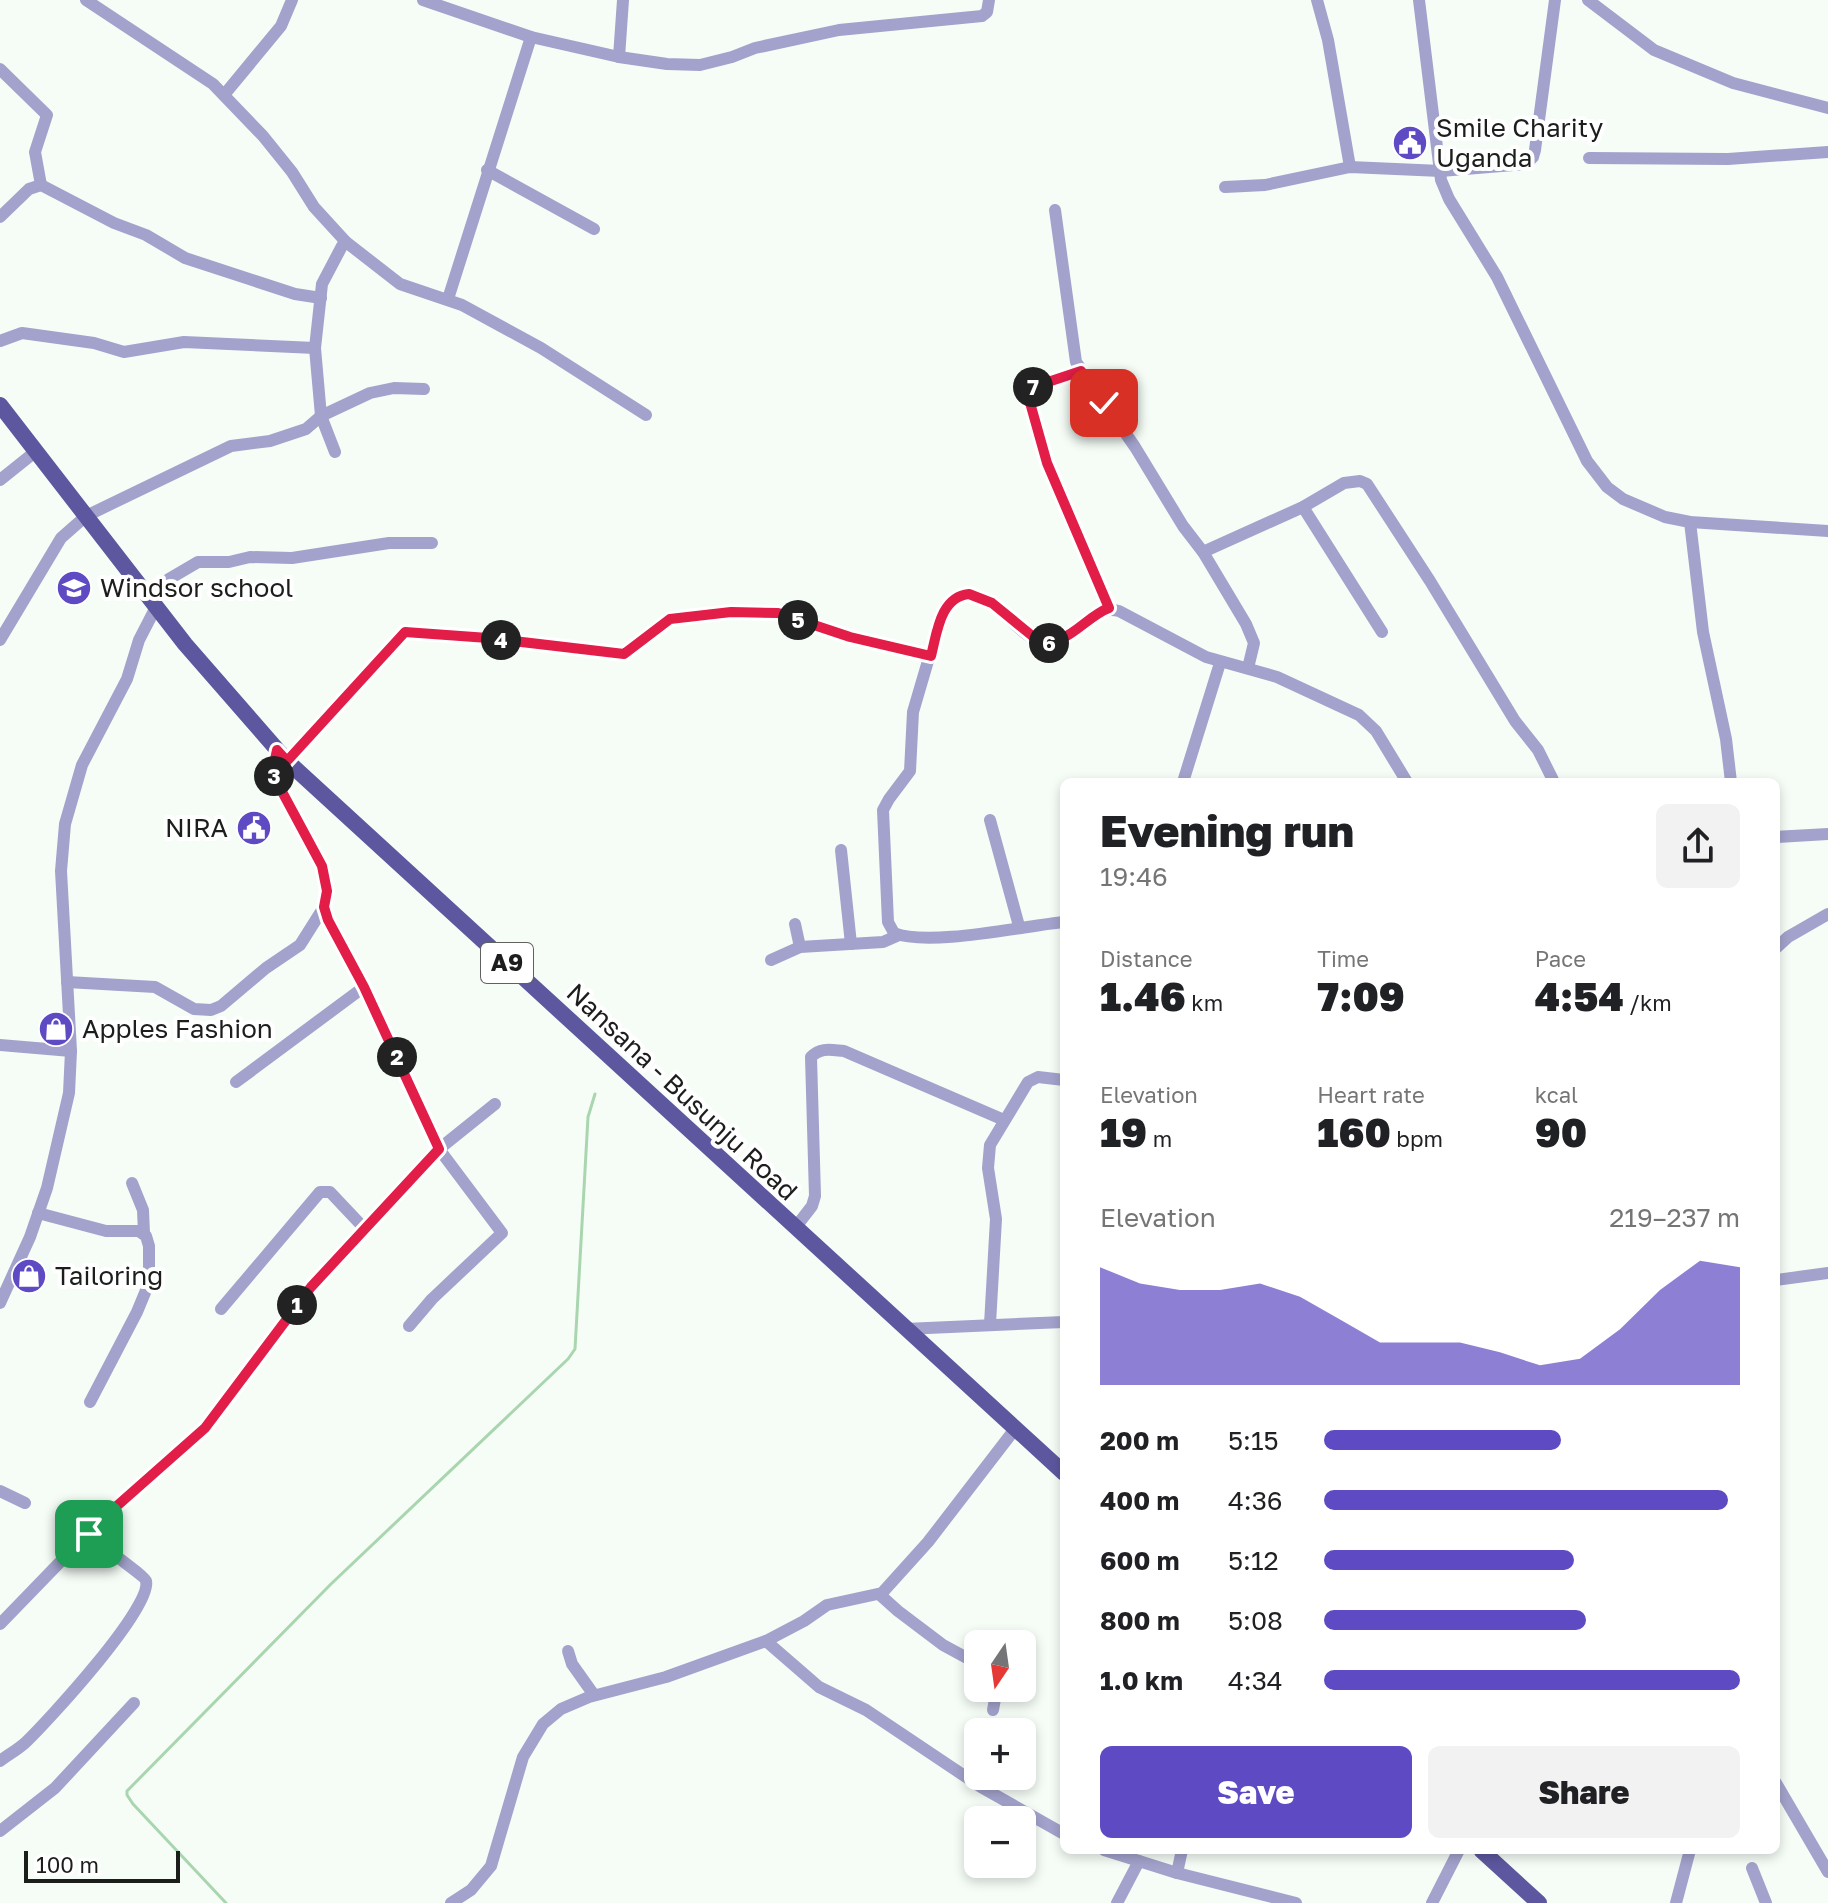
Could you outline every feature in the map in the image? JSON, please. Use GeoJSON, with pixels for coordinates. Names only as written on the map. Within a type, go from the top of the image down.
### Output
{"type":"FeatureCollection","features":[{"type":"Feature","properties":{"kind":"main road","name":"Nansana - Busunju Road"},"geometry":{"type":"LineString","coordinates":[[0,405],[152,602],[282,756],[905,1329],[1060,1466]]}},
{"type":"Feature","properties":{"kind":"main road"},"geometry":{"type":"LineString","coordinates":[[1485,1854],[1539,1903]]}},
{"type":"Feature","properties":{"kind":"street"},"geometry":{"type":"LineString","coordinates":[[86,0],[193,70],[224,95],[263,136],[292,172],[314,207],[346,242],[400,284],[448,299],[541,348],[646,415]]}},
{"type":"Feature","properties":{"kind":"street"},"geometry":{"type":"LineString","coordinates":[[224,95],[281,26],[292,0]]}},
{"type":"Feature","properties":{"kind":"street"},"geometry":{"type":"LineString","coordinates":[[423,0],[531,37],[619,57],[700,65],[755,48],[839,30],[982,16],[987,12],[989,0]]}},
{"type":"Feature","properties":{"kind":"street"},"geometry":{"type":"LineString","coordinates":[[619,57],[623,0]]}},
{"type":"Feature","properties":{"kind":"street"},"geometry":{"type":"LineString","coordinates":[[1317,0],[1328,40],[1350,167]]}},
{"type":"Feature","properties":{"kind":"street"},"geometry":{"type":"LineString","coordinates":[[1419,0],[1441,180],[1449,199],[1497,277],[1587,461],[1607,487],[1623,499],[1665,517],[1690,522],[1828,531]]}},
{"type":"Feature","properties":{"kind":"street"},"geometry":{"type":"LineString","coordinates":[[1225,187],[1265,185],[1350,167],[1441,171],[1526,164],[1533,157],[1555,0]]}},
{"type":"Feature","properties":{"kind":"street"},"geometry":{"type":"LineString","coordinates":[[1588,0],[1654,50],[1733,83],[1828,108]]}},
{"type":"Feature","properties":{"kind":"street"},"geometry":{"type":"LineString","coordinates":[[448,299],[531,37]]}},
{"type":"Feature","properties":{"kind":"street"},"geometry":{"type":"LineString","coordinates":[[0,69],[47,115],[35,152],[41,185]]}},
{"type":"Feature","properties":{"kind":"street"},"geometry":{"type":"LineString","coordinates":[[1589,158],[1728,159],[1828,152]]}},
{"type":"Feature","properties":{"kind":"street"},"geometry":{"type":"LineString","coordinates":[[487,170],[594,229]]}},
{"type":"Feature","properties":{"kind":"street"},"geometry":{"type":"LineString","coordinates":[[0,217],[29,189],[41,185],[114,223],[146,235],[185,258],[295,294],[321,298]]}},
{"type":"Feature","properties":{"kind":"street"},"geometry":{"type":"LineString","coordinates":[[1055,210],[1075,358],[1203,552],[1246,624],[1254,643],[1248,668]]}},
{"type":"Feature","properties":{"kind":"street"},"geometry":{"type":"LineString","coordinates":[[335,452],[321,416],[315,348],[324,278],[346,242]]}},
{"type":"Feature","properties":{"kind":"street"},"geometry":{"type":"LineString","coordinates":[[0,341],[17,333],[94,343],[124,352],[184,342],[315,348]]}},
{"type":"Feature","properties":{"kind":"street"},"geometry":{"type":"LineString","coordinates":[[1081,371],[1030,388],[1027,394],[1047,463],[1109,608]]}},
{"type":"Feature","properties":{"kind":"street"},"geometry":{"type":"LineString","coordinates":[[0,640],[61,538],[86,516],[231,446],[282,438],[306,429],[321,416],[370,393],[394,388],[424,389]]}},
{"type":"Feature","properties":{"kind":"street"},"geometry":{"type":"LineString","coordinates":[[0,480],[35,452]]}},
{"type":"Feature","properties":{"kind":"street"},"geometry":{"type":"LineString","coordinates":[[1203,552],[1303,507],[1344,483],[1360,481],[1367,484],[1515,721],[1538,750],[1552,778]]}},
{"type":"Feature","properties":{"kind":"street"},"geometry":{"type":"LineString","coordinates":[[1303,507],[1382,632]]}},
{"type":"Feature","properties":{"kind":"street"},"geometry":{"type":"LineString","coordinates":[[1690,522],[1703,632],[1726,739],[1731,778]]}},
{"type":"Feature","properties":{"kind":"street"},"geometry":{"type":"LineString","coordinates":[[1,1298],[47,1188],[69,1093],[71,1051],[61,871],[65,824],[82,765],[127,679],[152,602],[169,579],[198,562],[229,562],[250,557],[292,558],[389,543],[432,543]]}},
{"type":"Feature","properties":{"kind":"street"},"geometry":{"type":"LineString","coordinates":[[1060,922],[924,938],[899,935],[891,931],[888,922],[883,810],[910,771],[913,712],[944,610],[963,594],[985,599],[1028,634],[1044,642],[1060,641],[1089,617],[1109,608],[1119,611],[1220,663],[1248,668],[1288,682],[1359,715],[1376,731],[1405,778]]}},
{"type":"Feature","properties":{"kind":"street"},"geometry":{"type":"LineString","coordinates":[[67,982],[128,983],[155,987],[194,1009],[211,1010],[221,1006],[266,968],[300,945],[324,907],[327,891],[322,866],[272,773],[282,756],[405,632],[624,654],[670,619],[731,612],[778,613],[850,637],[931,656]]}},
{"type":"Feature","properties":{"kind":"street"},"geometry":{"type":"LineString","coordinates":[[1184,778],[1220,663]]}},
{"type":"Feature","properties":{"kind":"street"},"geometry":{"type":"LineString","coordinates":[[990,820],[1019,926]]}},
{"type":"Feature","properties":{"kind":"street"},"geometry":{"type":"LineString","coordinates":[[1780,837],[1828,834]]}},
{"type":"Feature","properties":{"kind":"street"},"geometry":{"type":"LineString","coordinates":[[841,850],[851,944]]}},
{"type":"Feature","properties":{"kind":"street"},"geometry":{"type":"LineString","coordinates":[[324,907],[439,1149],[502,1233],[432,1299],[409,1326]]}},
{"type":"Feature","properties":{"kind":"street"},"geometry":{"type":"LineString","coordinates":[[1780,944],[1828,914]]}},
{"type":"Feature","properties":{"kind":"street"},"geometry":{"type":"LineString","coordinates":[[795,924],[800,947]]}},
{"type":"Feature","properties":{"kind":"street"},"geometry":{"type":"LineString","coordinates":[[771,960],[800,947],[883,942],[899,935]]}},
{"type":"Feature","properties":{"kind":"street"},"geometry":{"type":"LineString","coordinates":[[236,1082],[364,987]]}},
{"type":"Feature","properties":{"kind":"street"},"geometry":{"type":"LineString","coordinates":[[0,1045],[71,1051]]}},
{"type":"Feature","properties":{"kind":"street"},"geometry":{"type":"LineString","coordinates":[[795,1228],[812,1206],[815,1196],[811,1057],[816,1051],[844,1051],[1004,1120]]}},
{"type":"Feature","properties":{"kind":"street"},"geometry":{"type":"LineString","coordinates":[[990,1324],[996,1219],[988,1168],[990,1145],[1028,1082],[1038,1077],[1060,1080]]}},
{"type":"Feature","properties":{"kind":"street"},"geometry":{"type":"LineString","coordinates":[[0,1624],[101,1520],[205,1428],[294,1309],[364,1228],[439,1149],[495,1104]]}},
{"type":"Feature","properties":{"kind":"street"},"geometry":{"type":"LineString","coordinates":[[90,1402],[149,1283],[149,1246],[144,1233],[143,1210],[132,1183]]}},
{"type":"Feature","properties":{"kind":"street"},"geometry":{"type":"LineString","coordinates":[[221,1309],[320,1192],[330,1192],[364,1228]]}},
{"type":"Feature","properties":{"kind":"street"},"geometry":{"type":"LineString","coordinates":[[38,1213],[106,1231],[144,1233]]}},
{"type":"Feature","properties":{"kind":"street"},"geometry":{"type":"LineString","coordinates":[[1780,1279],[1828,1273]]}},
{"type":"Feature","properties":{"kind":"street"},"geometry":{"type":"LineString","coordinates":[[905,1329],[1060,1322]]}},
{"type":"Feature","properties":{"kind":"street"},"geometry":{"type":"LineString","coordinates":[[451,1903],[471,1890],[491,1866],[523,1757],[543,1724],[561,1709],[594,1695],[666,1677],[766,1641],[827,1605],[879,1594],[928,1542],[1015,1429]]}},
{"type":"Feature","properties":{"kind":"street"},"geometry":{"type":"LineString","coordinates":[[0,1491],[25,1503]]}},
{"type":"Feature","properties":{"kind":"street"},"geometry":{"type":"LineString","coordinates":[[0,1761],[23,1744],[84,1676],[133,1617],[144,1594],[146,1582],[143,1576],[110,1554],[89,1534]]}},
{"type":"Feature","properties":{"kind":"street"},"geometry":{"type":"LineString","coordinates":[[879,1594],[943,1645],[964,1656]]}},
{"type":"Feature","properties":{"kind":"street"},"geometry":{"type":"LineString","coordinates":[[766,1641],[819,1687],[866,1710],[981,1787],[1060,1832]]}},
{"type":"Feature","properties":{"kind":"street"},"geometry":{"type":"LineString","coordinates":[[568,1651],[572,1664],[594,1695]]}},
{"type":"Feature","properties":{"kind":"street"},"geometry":{"type":"LineString","coordinates":[[993,1710],[994,1702]]}},
{"type":"Feature","properties":{"kind":"street"},"geometry":{"type":"LineString","coordinates":[[0,1831],[55,1788],[134,1703]]}},
{"type":"Feature","properties":{"kind":"street"},"geometry":{"type":"LineString","coordinates":[[1780,1790],[1828,1872]]}},
{"type":"Feature","properties":{"kind":"street"},"geometry":{"type":"LineString","coordinates":[[1117,1854],[1177,1873],[1296,1903]]}},
{"type":"Feature","properties":{"kind":"street"},"geometry":{"type":"LineString","coordinates":[[1177,1873],[1181,1854]]}},
{"type":"Feature","properties":{"kind":"street"},"geometry":{"type":"LineString","coordinates":[[1432,1903],[1457,1854]]}},
{"type":"Feature","properties":{"kind":"street"},"geometry":{"type":"LineString","coordinates":[[1676,1903],[1689,1854]]}},
{"type":"Feature","properties":{"kind":"street"},"geometry":{"type":"LineString","coordinates":[[1117,1903],[1139,1861]]}},
{"type":"Feature","properties":{"kind":"street"},"geometry":{"type":"LineString","coordinates":[[1752,1868],[1766,1903]]}},
{"type":"Feature","properties":{"kind":"street"},"geometry":{"type":"LineString","coordinates":[[1237,1903],[1243,1890]]}},
{"type":"Feature","properties":{"kind":"waterway"},"geometry":{"type":"LineString","coordinates":[[226,1903],[133,1804],[127,1791],[331,1584],[575,1349],[588,1117],[595,1094]]}},
{"type":"Feature","properties":{"kind":"place","name":"Smile Charity Uganda"},"geometry":{"type":"Point","coordinates":[1410,143]}},
{"type":"Feature","properties":{"kind":"place","name":"Windsor school"},"geometry":{"type":"Point","coordinates":[74,588]}},
{"type":"Feature","properties":{"kind":"place","name":"NIRA"},"geometry":{"type":"Point","coordinates":[254,828]}},
{"type":"Feature","properties":{"kind":"place","name":"Apples Fashion"},"geometry":{"type":"Point","coordinates":[56,1029]}},
{"type":"Feature","properties":{"kind":"place","name":"Tailoring"},"geometry":{"type":"Point","coordinates":[29,1276]}},
{"type":"Feature","properties":{"kind":"route"},"geometry":{"type":"LineString","coordinates":[[89,1534],[205,1428],[268,1340],[311,1287],[439,1149],[354,966],[328,920],[324,907],[327,891],[322,866],[272,773],[277,750],[287,761],[405,632],[624,654],[670,619],[731,612],[778,613],[837,634],[931,656],[944,610],[954,599],[969,594],[992,603],[1036,639],[1053,643],[1060,641],[1089,617],[1109,608],[1047,463],[1027,392],[1030,388],[1081,371],[1104,403]]}}]}
